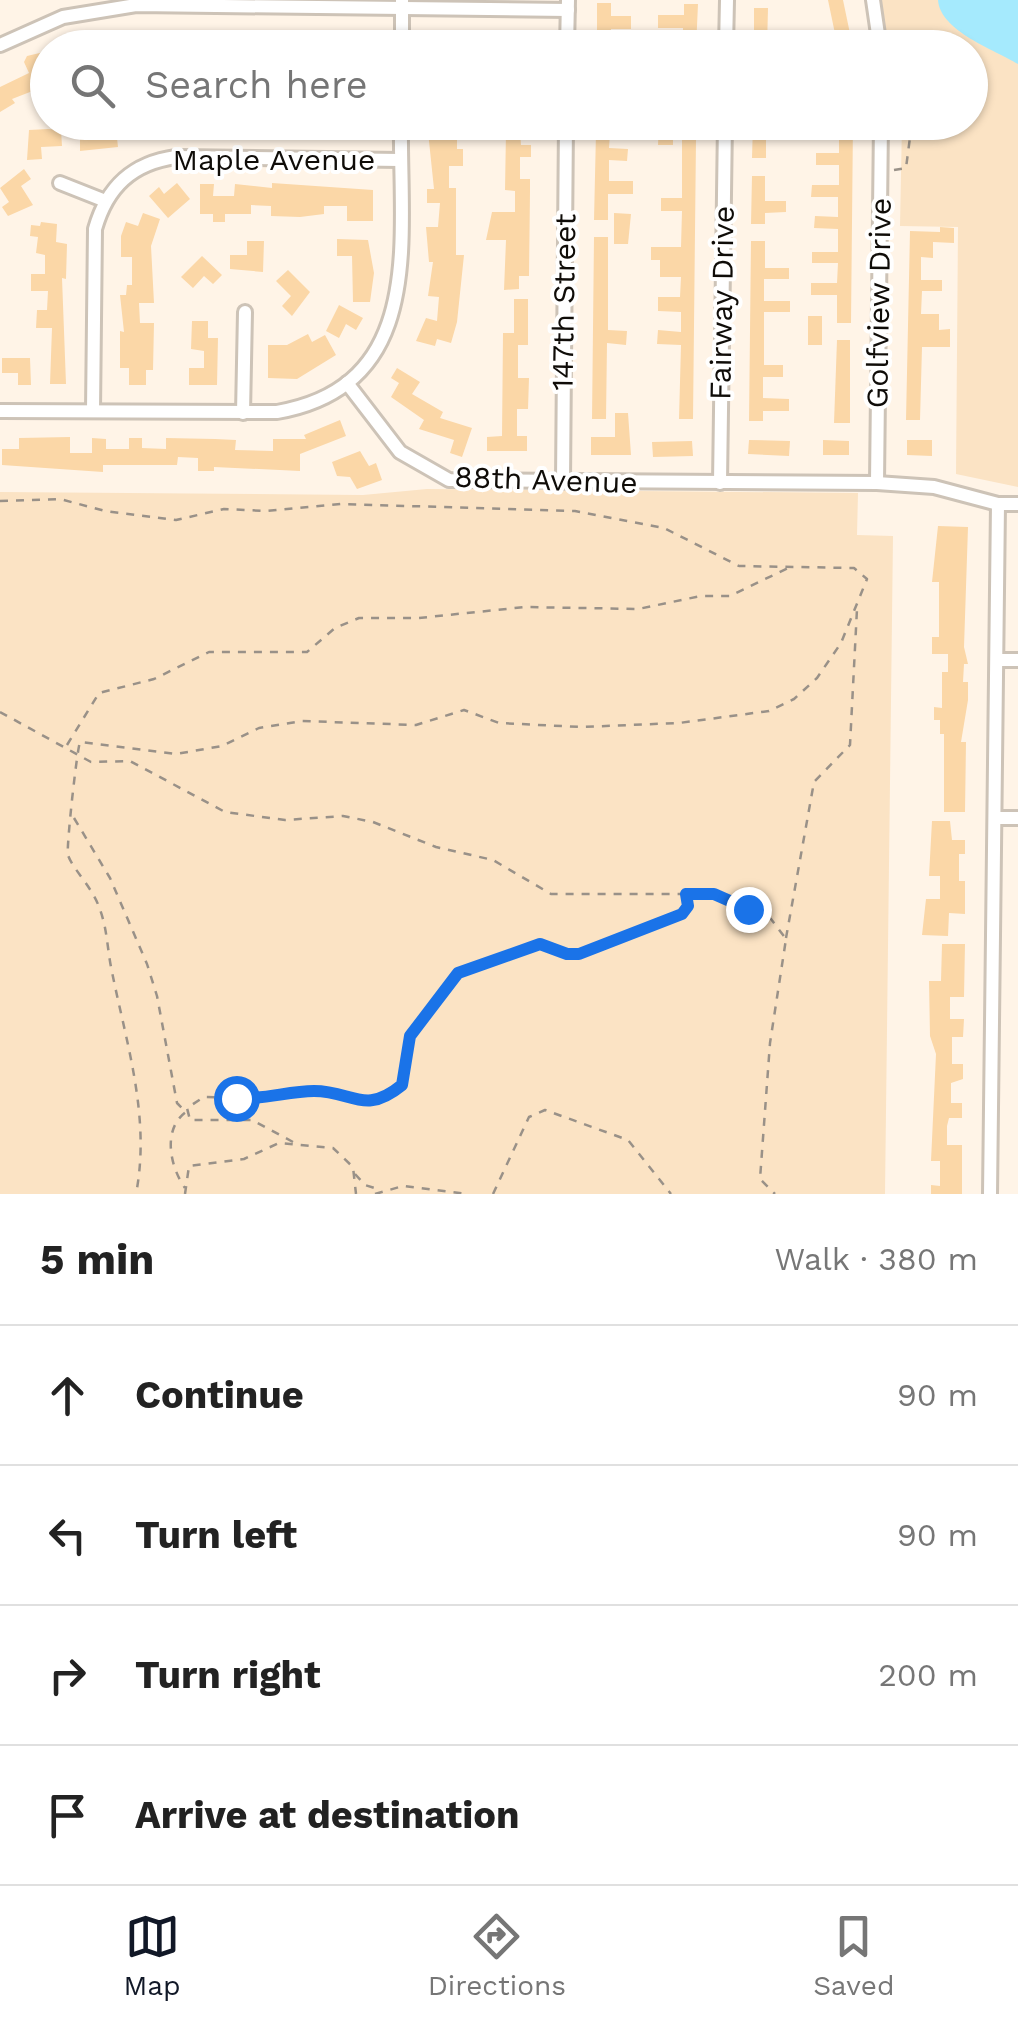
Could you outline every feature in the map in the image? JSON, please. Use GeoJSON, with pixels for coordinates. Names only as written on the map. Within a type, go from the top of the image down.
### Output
{"type":"FeatureCollection","features":[{"type":"Feature","properties":{"kind":"street"},"geometry":{"type":"LineString","coordinates":[[726,30],[727,0]]}},
{"type":"Feature","properties":{"kind":"street"},"geometry":{"type":"LineString","coordinates":[[872,0],[877,30]]}},
{"type":"Feature","properties":{"kind":"street"},"geometry":{"type":"LineString","coordinates":[[402,4],[402,30]]}},
{"type":"Feature","properties":{"kind":"street"},"geometry":{"type":"LineString","coordinates":[[0,45],[90,5],[568,5],[567,30]]}},
{"type":"Feature","properties":{"kind":"street"},"geometry":{"type":"LineString","coordinates":[[0,411],[292,409],[347,383],[383,339],[397,303],[402,272],[400,140]]}},
{"type":"Feature","properties":{"kind":"street","name":"147th Street"},"geometry":{"type":"LineString","coordinates":[[562,482],[566,140]]}},
{"type":"Feature","properties":{"kind":"street","name":"Fairway Drive"},"geometry":{"type":"LineString","coordinates":[[720,483],[725,140]]}},
{"type":"Feature","properties":{"kind":"street","name":"Golfview Drive"},"geometry":{"type":"LineString","coordinates":[[877,483],[881,140]]}},
{"type":"Feature","properties":{"kind":"street","name":"Maple Avenue"},"geometry":{"type":"LineString","coordinates":[[103,200],[135,170],[161,159],[400,160]]}},
{"type":"Feature","properties":{"kind":"street"},"geometry":{"type":"LineString","coordinates":[[60,182],[103,200],[94,244],[93,411]]}},
{"type":"Feature","properties":{"kind":"street"},"geometry":{"type":"LineString","coordinates":[[243,412],[244,312]]}},
{"type":"Feature","properties":{"kind":"street","name":"88th Avenue"},"geometry":{"type":"LineString","coordinates":[[347,383],[400,452],[432,474],[462,481],[877,483],[956,491],[998,504],[1018,504]]}},
{"type":"Feature","properties":{"kind":"street"},"geometry":{"type":"LineString","coordinates":[[990,1194],[998,504]]}},
{"type":"Feature","properties":{"kind":"street"},"geometry":{"type":"LineString","coordinates":[[997,660],[1018,660]]}},
{"type":"Feature","properties":{"kind":"street"},"geometry":{"type":"LineString","coordinates":[[995,818],[1018,818]]}},
{"type":"Feature","properties":{"kind":"path"},"geometry":{"type":"LineString","coordinates":[[880,170],[906,168],[910,140]]}},
{"type":"Feature","properties":{"kind":"path"},"geometry":{"type":"LineString","coordinates":[[0,501],[60,499],[176,520],[224,510],[342,504],[575,511],[664,528],[700,542],[733,564],[860,570],[867,585],[841,643],[817,678],[794,699],[769,710],[679,723],[582,727],[500,723],[464,710],[416,725],[335,720],[280,724],[252,730],[222,746],[176,754],[100,741],[80,742],[76,750],[74,817],[66,834],[68,856],[92,888],[101,911],[134,1075],[144,1137],[136,1194]]}},
{"type":"Feature","properties":{"kind":"path"},"geometry":{"type":"LineString","coordinates":[[67,746],[99,693],[154,680],[209,652],[307,652],[341,625],[374,616],[418,618],[525,606],[638,609],[701,596],[730,596],[792,566]]}},
{"type":"Feature","properties":{"kind":"path"},"geometry":{"type":"LineString","coordinates":[[775,1194],[762,1185],[760,1172],[772,1024],[814,782],[850,745],[856,608]]}},
{"type":"Feature","properties":{"kind":"path"},"geometry":{"type":"LineString","coordinates":[[0,712],[95,763],[130,762],[242,816],[285,820],[343,816],[373,822],[436,848],[494,860],[551,894],[714,894],[762,914],[776,924],[786,941]]}},
{"type":"Feature","properties":{"kind":"path"},"geometry":{"type":"LineString","coordinates":[[74,817],[115,888],[146,964],[157,996],[177,1103],[196,1121],[252,1120],[293,1142],[340,1152],[365,1185],[384,1190]]}},
{"type":"Feature","properties":{"kind":"path"},"geometry":{"type":"LineString","coordinates":[[185,1188],[176,1175],[171,1145],[178,1119],[192,1100],[262,1099],[313,1091],[357,1102],[382,1098],[402,1085],[410,1036],[458,973],[540,944],[579,954],[682,914],[688,906],[686,894]]}},
{"type":"Feature","properties":{"kind":"path"},"geometry":{"type":"LineString","coordinates":[[493,1194],[528,1117],[545,1110],[628,1140],[672,1194]]}},
{"type":"Feature","properties":{"kind":"path"},"geometry":{"type":"LineString","coordinates":[[185,1194],[189,1166],[244,1159],[273,1144],[293,1142]]}},
{"type":"Feature","properties":{"kind":"path"},"geometry":{"type":"LineString","coordinates":[[354,1173],[356,1194]]}},
{"type":"Feature","properties":{"kind":"path"},"geometry":{"type":"LineString","coordinates":[[376,1194],[412,1186],[467,1194]]}},
{"type":"Feature","properties":{"kind":"shaded area"},"geometry":{"type":"Polygon","coordinates":[[[880,0],[1018,0],[1018,487],[956,474],[958,227],[900,226],[902,140],[988,140],[988,30],[884,30],[880,0]]]}},
{"type":"Feature","properties":{"kind":"shaded area"},"geometry":{"type":"Polygon","coordinates":[[[427,489],[858,493],[857,535],[893,536],[885,1194],[0,1194],[0,492],[363,495],[427,489]]]}},
{"type":"Feature","properties":{"kind":"water"},"geometry":{"type":"Polygon","coordinates":[[[938,0],[1018,0],[1018,64],[988,49],[988,30],[958,30],[941,11],[938,0]]]}},
{"type":"Feature","properties":{"kind":"building"},"geometry":{"type":"Polygon","coordinates":[[[828,0],[843,0],[849,30],[834,30],[828,0]]]}},
{"type":"Feature","properties":{"kind":"building"},"geometry":{"type":"Polygon","coordinates":[[[597,3],[611,3],[611,16],[631,16],[631,29],[597,30],[597,3]]]}},
{"type":"Feature","properties":{"kind":"building"},"geometry":{"type":"Polygon","coordinates":[[[684,4],[698,4],[697,30],[658,28],[658,15],[684,15],[684,4]]]}},
{"type":"Feature","properties":{"kind":"building"},"geometry":{"type":"Polygon","coordinates":[[[754,8],[768,8],[767,30],[754,30],[754,8]]]}},
{"type":"Feature","properties":{"kind":"building"},"geometry":{"type":"Polygon","coordinates":[[[30,55],[30,92],[12,99],[15,103],[0,112],[0,87],[29,73],[24,62],[30,55]]]}},
{"type":"Feature","properties":{"kind":"building"},"geometry":{"type":"Polygon","coordinates":[[[29,130],[30,140],[62,140],[62,146],[41,147],[42,159],[27,160],[29,130]]]}},
{"type":"Feature","properties":{"kind":"building"},"geometry":{"type":"Polygon","coordinates":[[[80,140],[117,140],[118,147],[80,151],[80,140]]]}},
{"type":"Feature","properties":{"kind":"building"},"geometry":{"type":"Polygon","coordinates":[[[429,140],[457,140],[457,149],[463,149],[463,166],[449,166],[449,188],[456,188],[456,255],[464,255],[457,322],[451,343],[437,339],[435,346],[416,341],[426,318],[437,321],[439,297],[428,296],[433,262],[429,262],[426,227],[438,227],[440,203],[427,203],[427,189],[434,189],[429,140]]]}},
{"type":"Feature","properties":{"kind":"building"},"geometry":{"type":"Polygon","coordinates":[[[506,140],[521,140],[521,145],[531,145],[531,157],[520,157],[520,179],[530,179],[529,276],[519,276],[519,289],[504,290],[506,240],[486,240],[492,212],[515,212],[515,191],[505,190],[506,140]]]}},
{"type":"Feature","properties":{"kind":"building"},"geometry":{"type":"Polygon","coordinates":[[[596,140],[610,140],[609,148],[628,149],[627,161],[609,160],[609,181],[633,181],[633,194],[608,194],[608,220],[594,220],[596,140]]]}},
{"type":"Feature","properties":{"kind":"building"},"geometry":{"type":"Polygon","coordinates":[[[658,140],[673,140],[673,145],[658,145],[658,140]]]}},
{"type":"Feature","properties":{"kind":"building"},"geometry":{"type":"Polygon","coordinates":[[[682,140],[696,140],[693,419],[679,419],[681,345],[657,344],[658,330],[681,332],[681,312],[658,311],[658,297],[680,297],[681,277],[660,277],[660,260],[651,260],[651,247],[681,247],[682,211],[661,211],[661,198],[682,198],[682,140]]]}},
{"type":"Feature","properties":{"kind":"building"},"geometry":{"type":"Polygon","coordinates":[[[752,140],[766,140],[766,158],[752,158],[752,140]]]}},
{"type":"Feature","properties":{"kind":"building"},"geometry":{"type":"Polygon","coordinates":[[[839,140],[853,140],[851,323],[837,323],[837,295],[811,295],[811,283],[837,283],[838,263],[812,263],[812,252],[838,252],[838,229],[814,228],[815,216],[838,217],[838,197],[811,197],[812,185],[839,185],[839,165],[816,165],[816,153],[839,153],[839,140]]]}},
{"type":"Feature","properties":{"kind":"building"},"geometry":{"type":"Polygon","coordinates":[[[24,169],[31,179],[21,186],[33,205],[8,216],[2,207],[9,202],[0,188],[24,169]]]}},
{"type":"Feature","properties":{"kind":"building"},"geometry":{"type":"Polygon","coordinates":[[[752,176],[765,176],[765,201],[786,201],[786,212],[765,213],[765,224],[751,224],[752,176]]]}},
{"type":"Feature","properties":{"kind":"building"},"geometry":{"type":"Polygon","coordinates":[[[177,183],[190,199],[168,218],[149,196],[159,187],[164,194],[177,183]]]}},
{"type":"Feature","properties":{"kind":"building"},"geometry":{"type":"Polygon","coordinates":[[[272,183],[373,190],[373,221],[347,221],[347,206],[324,206],[324,214],[300,217],[271,216],[271,206],[251,205],[251,214],[225,214],[225,222],[213,222],[213,214],[200,214],[200,184],[214,184],[213,196],[234,196],[235,184],[272,188],[272,183]]]}},
{"type":"Feature","properties":{"kind":"building"},"geometry":{"type":"Polygon","coordinates":[[[143,213],[160,219],[151,246],[154,303],[139,303],[140,323],[154,323],[153,370],[146,370],[146,385],[129,385],[129,368],[120,368],[120,331],[124,332],[120,295],[126,295],[127,285],[132,285],[132,257],[121,257],[121,236],[126,222],[138,226],[143,213]]]}},
{"type":"Feature","properties":{"kind":"building"},"geometry":{"type":"Polygon","coordinates":[[[614,213],[631,214],[628,244],[614,244],[614,213]]]}},
{"type":"Feature","properties":{"kind":"building"},"geometry":{"type":"Polygon","coordinates":[[[41,222],[57,224],[56,242],[67,244],[66,279],[62,278],[66,384],[50,384],[52,328],[36,328],[37,310],[47,310],[48,291],[31,291],[31,274],[45,274],[45,255],[36,253],[38,237],[30,236],[31,225],[40,226],[41,222]]]}},
{"type":"Feature","properties":{"kind":"building"},"geometry":{"type":"Polygon","coordinates":[[[940,227],[954,228],[954,243],[933,242],[933,258],[921,257],[921,280],[942,280],[942,291],[922,291],[921,314],[939,314],[939,330],[950,329],[950,347],[922,347],[920,420],[906,420],[910,231],[940,232],[940,227]]]}},
{"type":"Feature","properties":{"kind":"building"},"geometry":{"type":"Polygon","coordinates":[[[594,237],[608,237],[608,330],[627,331],[626,345],[607,343],[606,419],[592,419],[594,237]]]}},
{"type":"Feature","properties":{"kind":"building"},"geometry":{"type":"Polygon","coordinates":[[[337,239],[368,240],[374,273],[370,302],[353,302],[352,256],[337,256],[337,239]]]}},
{"type":"Feature","properties":{"kind":"building"},"geometry":{"type":"Polygon","coordinates":[[[247,241],[264,241],[263,272],[230,269],[230,255],[247,255],[247,241]]]}},
{"type":"Feature","properties":{"kind":"building"},"geometry":{"type":"Polygon","coordinates":[[[751,241],[765,241],[765,268],[789,268],[789,279],[764,279],[764,301],[790,301],[790,312],[764,312],[764,365],[783,365],[783,377],[763,377],[763,398],[789,399],[789,411],[763,411],[763,421],[749,421],[751,241]]]}},
{"type":"Feature","properties":{"kind":"building"},"geometry":{"type":"Polygon","coordinates":[[[202,256],[222,275],[213,284],[204,276],[193,288],[181,277],[202,256]]]}},
{"type":"Feature","properties":{"kind":"building"},"geometry":{"type":"Polygon","coordinates":[[[288,270],[310,292],[292,316],[282,306],[291,296],[276,281],[288,270]]]}},
{"type":"Feature","properties":{"kind":"building"},"geometry":{"type":"Polygon","coordinates":[[[514,299],[528,299],[528,345],[518,345],[518,378],[529,378],[528,409],[517,409],[517,436],[527,436],[527,451],[487,451],[487,437],[502,436],[503,333],[514,333],[514,299]]]}},
{"type":"Feature","properties":{"kind":"building"},"geometry":{"type":"Polygon","coordinates":[[[339,305],[363,318],[356,330],[346,324],[339,338],[326,331],[339,305]]]}},
{"type":"Feature","properties":{"kind":"building"},"geometry":{"type":"Polygon","coordinates":[[[808,316],[822,316],[822,345],[808,345],[808,316]]]}},
{"type":"Feature","properties":{"kind":"building"},"geometry":{"type":"Polygon","coordinates":[[[192,321],[208,321],[208,338],[218,338],[217,385],[189,385],[189,368],[204,368],[204,351],[191,349],[192,321]]]}},
{"type":"Feature","properties":{"kind":"building"},"geometry":{"type":"Polygon","coordinates":[[[308,334],[312,342],[325,335],[336,355],[297,379],[268,378],[268,345],[287,345],[308,334]]]}},
{"type":"Feature","properties":{"kind":"building"},"geometry":{"type":"Polygon","coordinates":[[[837,340],[850,340],[850,423],[834,423],[837,340]]]}},
{"type":"Feature","properties":{"kind":"building"},"geometry":{"type":"Polygon","coordinates":[[[2,358],[30,358],[31,385],[18,385],[18,373],[2,373],[2,358]]]}},
{"type":"Feature","properties":{"kind":"building"},"geometry":{"type":"Polygon","coordinates":[[[397,368],[420,382],[412,394],[443,412],[440,418],[472,428],[462,457],[450,453],[454,440],[419,429],[424,420],[391,397],[399,383],[391,378],[397,368]]]}},
{"type":"Feature","properties":{"kind":"building"},"geometry":{"type":"Polygon","coordinates":[[[615,413],[628,413],[631,455],[591,455],[591,437],[615,437],[615,413]]]}},
{"type":"Feature","properties":{"kind":"building"},"geometry":{"type":"Polygon","coordinates":[[[340,420],[346,436],[300,454],[300,471],[214,467],[214,471],[198,471],[198,458],[178,457],[177,465],[103,465],[103,472],[2,465],[2,449],[19,449],[19,438],[70,437],[70,453],[92,453],[92,438],[106,439],[106,449],[129,449],[129,438],[142,438],[142,448],[166,449],[166,438],[236,440],[235,450],[273,451],[273,439],[306,439],[304,435],[340,420]]]}},
{"type":"Feature","properties":{"kind":"building"},"geometry":{"type":"Polygon","coordinates":[[[749,440],[790,441],[789,456],[748,454],[749,440]]]}},
{"type":"Feature","properties":{"kind":"building"},"geometry":{"type":"Polygon","coordinates":[[[823,440],[849,441],[849,455],[823,455],[823,440]]]}},
{"type":"Feature","properties":{"kind":"building"},"geometry":{"type":"Polygon","coordinates":[[[907,440],[932,440],[932,456],[907,455],[907,440]]]}},
{"type":"Feature","properties":{"kind":"building"},"geometry":{"type":"Polygon","coordinates":[[[692,441],[693,456],[653,457],[652,442],[692,441]]]}},
{"type":"Feature","properties":{"kind":"building"},"geometry":{"type":"Polygon","coordinates":[[[360,451],[369,466],[376,463],[382,480],[357,489],[350,477],[337,476],[332,462],[360,451]]]}},
{"type":"Feature","properties":{"kind":"building"},"geometry":{"type":"Polygon","coordinates":[[[938,526],[968,527],[964,647],[968,664],[964,664],[963,682],[968,682],[968,700],[961,742],[966,742],[965,812],[944,812],[944,734],[940,734],[940,720],[934,720],[934,707],[942,708],[942,672],[948,672],[948,654],[932,654],[932,637],[939,637],[939,582],[932,582],[938,526]]]}},
{"type":"Feature","properties":{"kind":"building"},"geometry":{"type":"Polygon","coordinates":[[[932,821],[950,821],[952,840],[965,840],[965,854],[959,854],[959,881],[965,881],[965,914],[949,913],[948,936],[922,935],[926,899],[940,899],[940,876],[929,876],[932,821]]]}},
{"type":"Feature","properties":{"kind":"building"},"geometry":{"type":"Polygon","coordinates":[[[942,944],[965,944],[964,997],[950,997],[950,1019],[964,1019],[963,1037],[952,1037],[952,1064],[963,1064],[963,1079],[951,1083],[951,1103],[962,1103],[962,1118],[949,1118],[947,1126],[947,1145],[962,1145],[962,1194],[931,1194],[931,1185],[940,1186],[940,1161],[931,1161],[936,1054],[930,1036],[929,981],[941,981],[942,944]]]}},
{"type":"Feature","properties":{"kind":"route"},"geometry":{"type":"LineString","coordinates":[[236,1098],[262,1099],[313,1091],[357,1102],[382,1098],[402,1085],[410,1036],[445,985],[458,973],[540,944],[579,954],[682,914],[688,906],[686,894],[714,894],[748,909]]}}]}
